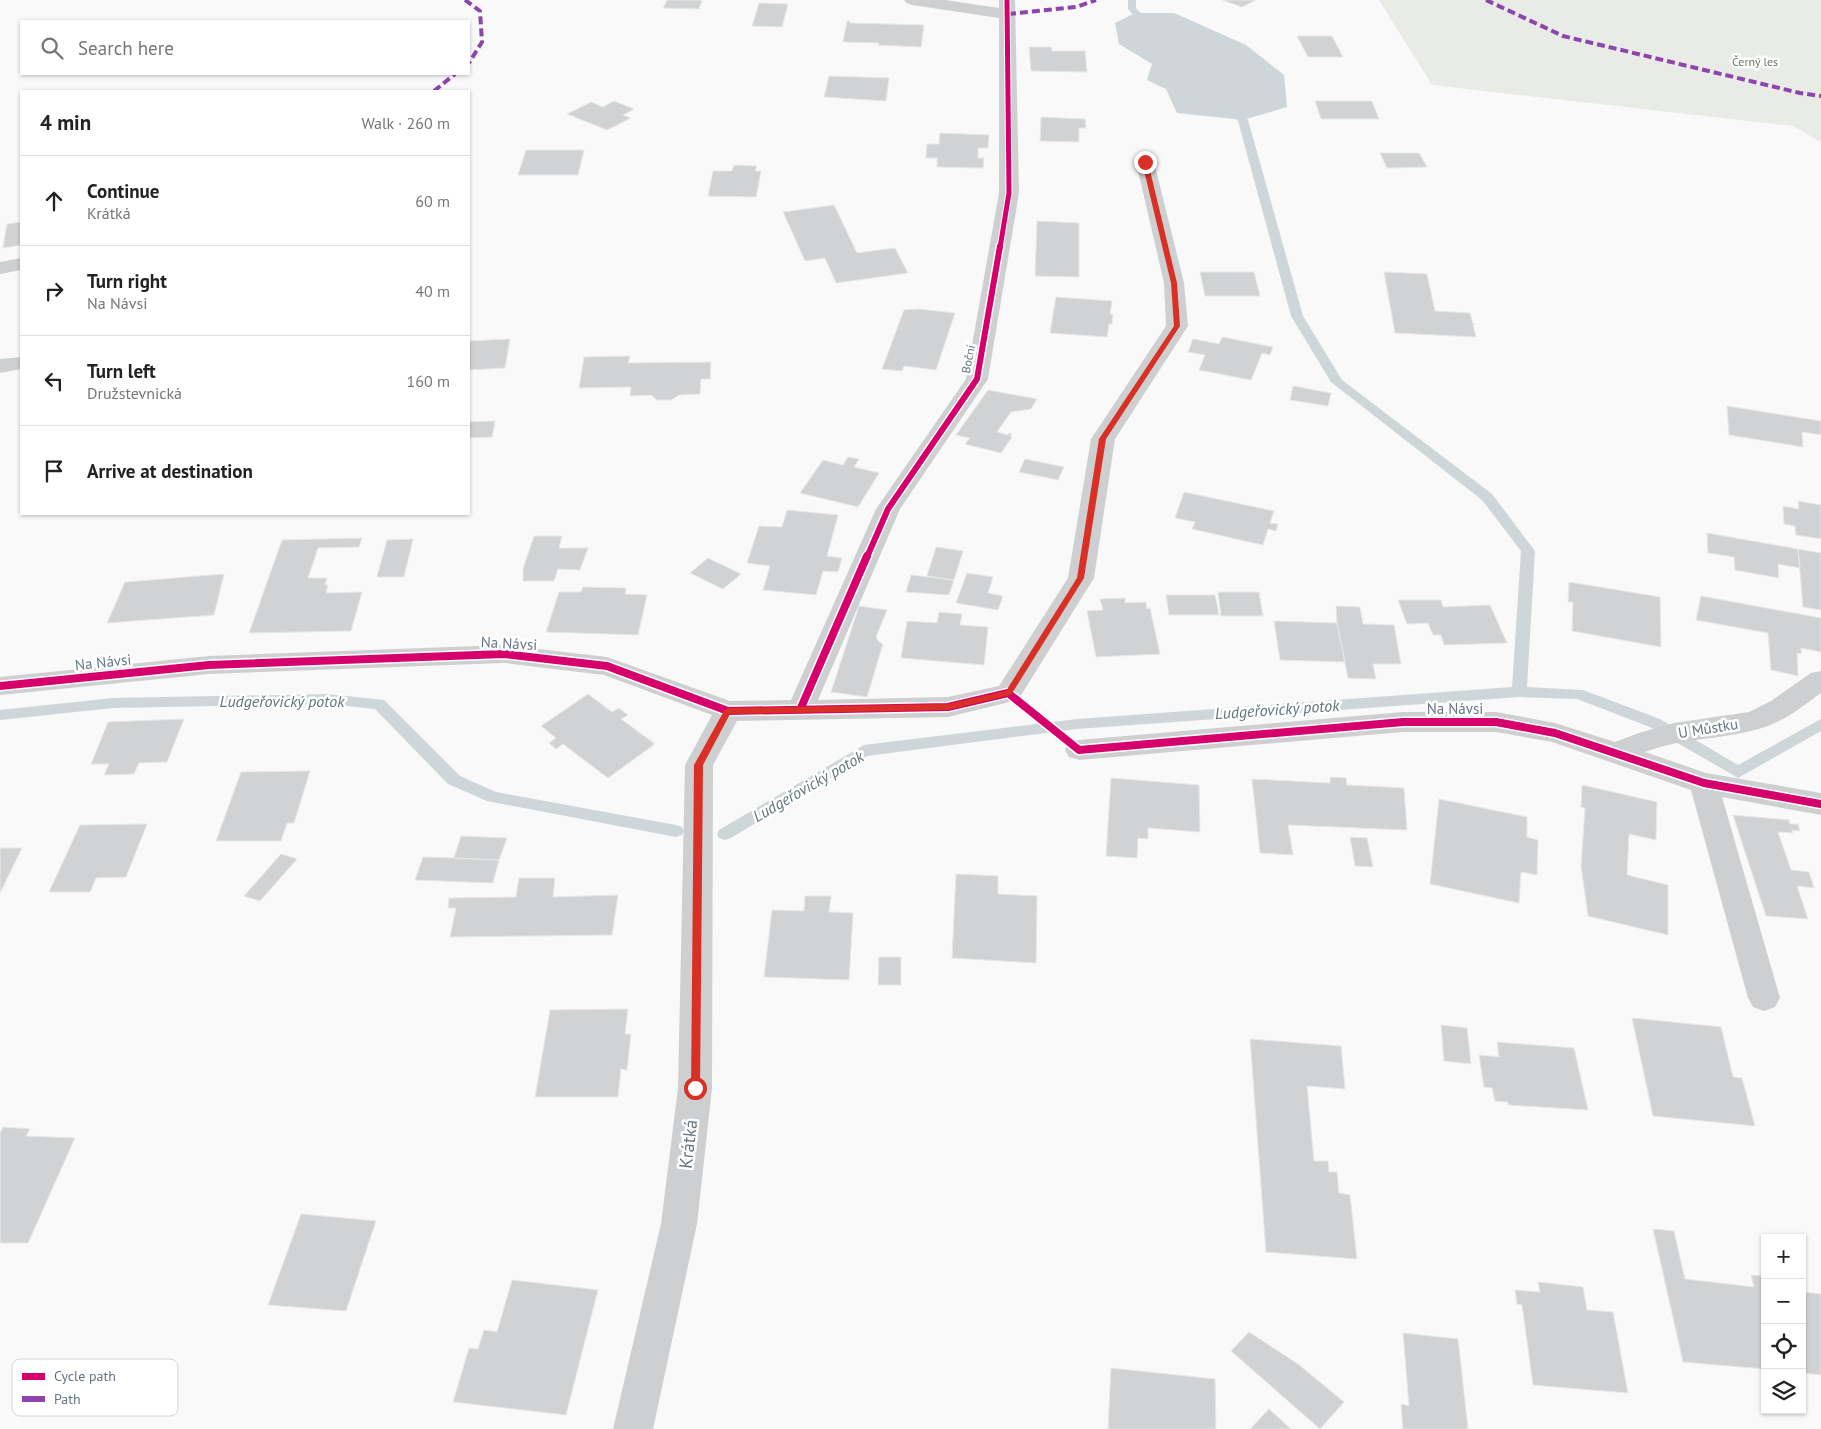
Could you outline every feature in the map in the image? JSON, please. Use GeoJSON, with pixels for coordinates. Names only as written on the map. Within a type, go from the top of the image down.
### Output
{"type":"FeatureCollection","features":[{"type":"Feature","properties":{"kind":"street","name":"Boční"},"geometry":{"type":"LineString","coordinates":[[800,710],[888,509],[977,379],[1009,193],[1007,7],[912,0]]}},
{"type":"Feature","properties":{"kind":"street","name":"Na Návsi"},"geometry":{"type":"LineString","coordinates":[[0,686],[209,665],[504,654],[607,666],[728,711],[948,707],[1008,693],[1081,578],[1103,439],[1177,326],[1174,283],[1145,162]]}},
{"type":"Feature","properties":{"kind":"street"},"geometry":{"type":"LineString","coordinates":[[0,268],[20,264]]}},
{"type":"Feature","properties":{"kind":"street"},"geometry":{"type":"LineString","coordinates":[[0,366],[20,363]]}},
{"type":"Feature","properties":{"kind":"street","name":"U Můstku"},"geometry":{"type":"LineString","coordinates":[[1617,753],[1651,738],[1685,730],[1726,727],[1757,719],[1790,702],[1821,680]]}},
{"type":"Feature","properties":{"kind":"street","name":"Krátká"},"geometry":{"type":"LineString","coordinates":[[633,1429],[679,1224],[695,1088],[699,765],[728,711]]}},
{"type":"Feature","properties":{"kind":"street","name":"Na Návsi"},"geometry":{"type":"LineString","coordinates":[[1079,750],[1403,722],[1496,722],[1555,733],[1704,783],[1821,804]]}},
{"type":"Feature","properties":{"kind":"street"},"geometry":{"type":"LineString","coordinates":[[1704,783],[1764,998]]}},
{"type":"Feature","properties":{"kind":"green space","name":"Černý les"},"geometry":{"type":"Polygon","coordinates":[[[1379,0],[1821,0],[1821,142],[1793,126],[1432,85],[1379,0]]]}},
{"type":"Feature","properties":{"kind":"shaded area"},"geometry":{"type":"Polygon","coordinates":[[[1135,13],[1174,13],[1246,45],[1284,75],[1287,107],[1243,120],[1177,113],[1166,89],[1147,80],[1152,64],[1119,44],[1115,23],[1135,13]]]}},
{"type":"Feature","properties":{"kind":"building"},"geometry":{"type":"Polygon","coordinates":[[[667,0],[702,0],[699,9],[663,8],[667,0]]]}},
{"type":"Feature","properties":{"kind":"building"},"geometry":{"type":"Polygon","coordinates":[[[1222,0],[1256,0],[1242,7],[1222,0]]]}},
{"type":"Feature","properties":{"kind":"building"},"geometry":{"type":"Polygon","coordinates":[[[759,3],[788,4],[782,27],[752,26],[759,3]]]}},
{"type":"Feature","properties":{"kind":"building"},"geometry":{"type":"Polygon","coordinates":[[[847,21],[850,21],[850,23],[924,25],[921,47],[843,42],[847,21]]]}},
{"type":"Feature","properties":{"kind":"building"},"geometry":{"type":"Polygon","coordinates":[[[1297,36],[1332,36],[1343,57],[1308,57],[1297,36]]]}},
{"type":"Feature","properties":{"kind":"building"},"geometry":{"type":"Polygon","coordinates":[[[1029,47],[1051,47],[1052,51],[1085,51],[1087,72],[1031,71],[1029,47]]]}},
{"type":"Feature","properties":{"kind":"building"},"geometry":{"type":"Polygon","coordinates":[[[829,76],[889,78],[886,101],[824,97],[829,76]]]}},
{"type":"Feature","properties":{"kind":"building"},"geometry":{"type":"Polygon","coordinates":[[[614,101],[634,109],[623,115],[631,118],[607,130],[567,114],[591,102],[603,107],[614,101]]]}},
{"type":"Feature","properties":{"kind":"building"},"geometry":{"type":"Polygon","coordinates":[[[1315,101],[1372,101],[1379,119],[1321,119],[1315,101]]]}},
{"type":"Feature","properties":{"kind":"building"},"geometry":{"type":"Polygon","coordinates":[[[1041,117],[1085,119],[1086,128],[1079,128],[1079,142],[1040,141],[1041,117]]]}},
{"type":"Feature","properties":{"kind":"building"},"geometry":{"type":"Polygon","coordinates":[[[940,133],[989,135],[988,148],[978,148],[978,158],[984,158],[983,168],[937,167],[937,158],[926,158],[927,144],[939,144],[940,133]]]}},
{"type":"Feature","properties":{"kind":"building"},"geometry":{"type":"Polygon","coordinates":[[[526,150],[584,150],[578,175],[518,175],[526,150]]]}},
{"type":"Feature","properties":{"kind":"building"},"geometry":{"type":"Polygon","coordinates":[[[1380,153],[1419,153],[1427,167],[1387,168],[1380,153]]]}},
{"type":"Feature","properties":{"kind":"building"},"geometry":{"type":"Polygon","coordinates":[[[734,165],[757,166],[755,171],[761,171],[756,197],[708,196],[713,171],[732,171],[734,165]]]}},
{"type":"Feature","properties":{"kind":"building"},"geometry":{"type":"Polygon","coordinates":[[[834,205],[857,253],[895,248],[908,273],[836,283],[825,258],[805,261],[783,212],[834,205]]]}},
{"type":"Feature","properties":{"kind":"building"},"geometry":{"type":"Polygon","coordinates":[[[1037,221],[1079,223],[1079,277],[1035,276],[1037,221]]]}},
{"type":"Feature","properties":{"kind":"building"},"geometry":{"type":"Polygon","coordinates":[[[20,222],[20,245],[3,248],[7,224],[20,222]]]}},
{"type":"Feature","properties":{"kind":"building"},"geometry":{"type":"Polygon","coordinates":[[[1200,272],[1254,272],[1260,296],[1205,296],[1200,272]]]}},
{"type":"Feature","properties":{"kind":"building"},"geometry":{"type":"Polygon","coordinates":[[[1384,272],[1427,274],[1435,311],[1470,313],[1473,324],[1475,324],[1473,325],[1476,337],[1395,333],[1384,272]]]}},
{"type":"Feature","properties":{"kind":"building"},"geometry":{"type":"Polygon","coordinates":[[[1056,297],[1112,301],[1110,314],[1113,314],[1112,324],[1109,324],[1107,337],[1050,333],[1056,297]]]}},
{"type":"Feature","properties":{"kind":"building"},"geometry":{"type":"Polygon","coordinates":[[[918,309],[955,313],[936,370],[904,366],[902,371],[882,369],[904,310],[918,309]]]}},
{"type":"Feature","properties":{"kind":"building"},"geometry":{"type":"Polygon","coordinates":[[[1222,337],[1273,347],[1270,355],[1262,353],[1251,380],[1199,370],[1205,355],[1188,352],[1193,339],[1219,344],[1222,337]]]}},
{"type":"Feature","properties":{"kind":"building"},"geometry":{"type":"Polygon","coordinates":[[[510,339],[505,368],[470,370],[470,341],[510,339]]]}},
{"type":"Feature","properties":{"kind":"building"},"geometry":{"type":"Polygon","coordinates":[[[630,356],[628,363],[711,362],[710,379],[701,379],[700,394],[679,395],[671,400],[657,400],[651,395],[630,396],[631,387],[579,388],[584,357],[630,356]]]}},
{"type":"Feature","properties":{"kind":"building"},"geometry":{"type":"Polygon","coordinates":[[[1293,386],[1331,393],[1328,406],[1290,400],[1293,386]]]}},
{"type":"Feature","properties":{"kind":"building"},"geometry":{"type":"Polygon","coordinates":[[[988,390],[1037,399],[1031,409],[1011,412],[997,432],[1008,435],[1009,433],[1012,434],[1010,436],[1012,437],[1001,453],[965,444],[970,438],[956,435],[988,390]]]}},
{"type":"Feature","properties":{"kind":"building"},"geometry":{"type":"Polygon","coordinates":[[[1727,406],[1821,421],[1821,435],[1802,432],[1803,447],[1729,435],[1727,406]]]}},
{"type":"Feature","properties":{"kind":"building"},"geometry":{"type":"Polygon","coordinates":[[[495,421],[492,437],[470,438],[470,422],[495,421]]]}},
{"type":"Feature","properties":{"kind":"building"},"geometry":{"type":"Polygon","coordinates":[[[848,457],[859,459],[854,467],[879,473],[858,507],[800,493],[823,460],[843,465],[848,457]]]}},
{"type":"Feature","properties":{"kind":"building"},"geometry":{"type":"Polygon","coordinates":[[[1025,459],[1064,467],[1058,480],[1019,472],[1025,459]]]}},
{"type":"Feature","properties":{"kind":"building"},"geometry":{"type":"Polygon","coordinates":[[[1184,492],[1274,511],[1270,523],[1278,524],[1276,531],[1268,529],[1263,545],[1192,529],[1195,522],[1175,518],[1184,492]]]}},
{"type":"Feature","properties":{"kind":"building"},"geometry":{"type":"Polygon","coordinates":[[[1798,501],[1821,505],[1821,539],[1796,535],[1795,526],[1784,524],[1783,506],[1799,509],[1798,501]]]}},
{"type":"Feature","properties":{"kind":"building"},"geometry":{"type":"Polygon","coordinates":[[[787,510],[838,515],[827,556],[842,558],[838,572],[823,571],[816,595],[763,590],[770,566],[747,563],[759,526],[782,527],[787,510]]]}},
{"type":"Feature","properties":{"kind":"building"},"geometry":{"type":"Polygon","coordinates":[[[1707,533],[1798,549],[1800,568],[1778,564],[1779,578],[1735,570],[1734,557],[1708,553],[1707,533]]]}},
{"type":"Feature","properties":{"kind":"building"},"geometry":{"type":"Polygon","coordinates":[[[534,536],[562,536],[559,548],[588,548],[580,570],[558,569],[554,581],[523,581],[523,569],[534,536]]]}},
{"type":"Feature","properties":{"kind":"building"},"geometry":{"type":"Polygon","coordinates":[[[362,538],[359,547],[318,548],[308,578],[327,578],[325,585],[328,585],[326,593],[362,592],[351,631],[249,633],[282,540],[362,538]]]}},
{"type":"Feature","properties":{"kind":"building"},"geometry":{"type":"Polygon","coordinates":[[[413,539],[404,577],[377,577],[387,540],[413,539]]]}},
{"type":"Feature","properties":{"kind":"building"},"geometry":{"type":"Polygon","coordinates":[[[936,547],[963,551],[954,580],[927,576],[936,547]]]}},
{"type":"Feature","properties":{"kind":"building"},"geometry":{"type":"Polygon","coordinates":[[[1798,549],[1821,553],[1821,610],[1803,607],[1798,549]]]}},
{"type":"Feature","properties":{"kind":"building"},"geometry":{"type":"Polygon","coordinates":[[[708,558],[741,574],[723,589],[690,573],[708,558]]]}},
{"type":"Feature","properties":{"kind":"building"},"geometry":{"type":"Polygon","coordinates":[[[967,573],[993,577],[988,593],[1003,596],[998,610],[956,603],[967,573]]]}},
{"type":"Feature","properties":{"kind":"building"},"geometry":{"type":"Polygon","coordinates":[[[224,574],[214,615],[107,623],[125,582],[224,574]]]}},
{"type":"Feature","properties":{"kind":"building"},"geometry":{"type":"Polygon","coordinates":[[[911,575],[954,580],[949,595],[906,592],[911,575]]]}},
{"type":"Feature","properties":{"kind":"building"},"geometry":{"type":"Polygon","coordinates":[[[1569,582],[1660,597],[1661,647],[1572,631],[1573,602],[1568,602],[1569,582]]]}},
{"type":"Feature","properties":{"kind":"building"},"geometry":{"type":"Polygon","coordinates":[[[583,587],[626,588],[625,594],[647,595],[638,635],[546,632],[559,592],[581,592],[583,587]]]}},
{"type":"Feature","properties":{"kind":"building"},"geometry":{"type":"Polygon","coordinates":[[[1218,592],[1259,592],[1263,616],[1221,616],[1218,592]]]}},
{"type":"Feature","properties":{"kind":"building"},"geometry":{"type":"Polygon","coordinates":[[[1166,595],[1215,595],[1219,615],[1169,615],[1166,595]]]}},
{"type":"Feature","properties":{"kind":"building"},"geometry":{"type":"Polygon","coordinates":[[[1701,596],[1821,618],[1821,652],[1801,648],[1801,654],[1797,653],[1798,676],[1771,670],[1768,633],[1696,620],[1701,596]]]}},
{"type":"Feature","properties":{"kind":"building"},"geometry":{"type":"Polygon","coordinates":[[[1125,598],[1125,603],[1146,602],[1147,609],[1150,608],[1160,654],[1096,657],[1087,611],[1103,610],[1100,599],[1125,598]]]}},
{"type":"Feature","properties":{"kind":"building"},"geometry":{"type":"Polygon","coordinates":[[[1398,600],[1441,600],[1443,607],[1490,605],[1507,643],[1444,645],[1441,635],[1433,635],[1428,623],[1407,624],[1398,600]]]}},
{"type":"Feature","properties":{"kind":"building"},"geometry":{"type":"Polygon","coordinates":[[[859,606],[887,610],[876,637],[883,644],[867,697],[831,692],[859,606]]]}},
{"type":"Feature","properties":{"kind":"building"},"geometry":{"type":"Polygon","coordinates":[[[1336,606],[1360,607],[1363,624],[1394,625],[1401,664],[1373,664],[1376,679],[1348,678],[1337,623],[1336,606]]]}},
{"type":"Feature","properties":{"kind":"building"},"geometry":{"type":"Polygon","coordinates":[[[939,612],[962,614],[960,625],[988,627],[984,665],[901,658],[907,621],[937,623],[939,612]]]}},
{"type":"Feature","properties":{"kind":"building"},"geometry":{"type":"Polygon","coordinates":[[[1274,621],[1337,623],[1345,662],[1280,660],[1274,621]]]}},
{"type":"Feature","properties":{"kind":"building"},"geometry":{"type":"Polygon","coordinates":[[[588,694],[612,712],[619,708],[628,715],[621,719],[655,744],[608,778],[563,744],[556,749],[549,743],[556,738],[541,726],[588,694]]]}},
{"type":"Feature","properties":{"kind":"building"},"geometry":{"type":"Polygon","coordinates":[[[184,719],[167,762],[139,763],[134,774],[104,775],[109,764],[91,764],[108,722],[184,719]]]}},
{"type":"Feature","properties":{"kind":"building"},"geometry":{"type":"Polygon","coordinates":[[[310,771],[294,823],[287,823],[281,841],[216,841],[241,772],[310,771]]]}},
{"type":"Feature","properties":{"kind":"building"},"geometry":{"type":"Polygon","coordinates":[[[1330,777],[1346,778],[1347,785],[1404,788],[1407,830],[1288,825],[1293,855],[1260,853],[1252,779],[1330,783],[1330,777]]]}},
{"type":"Feature","properties":{"kind":"building"},"geometry":{"type":"Polygon","coordinates":[[[1111,778],[1199,785],[1200,832],[1148,828],[1148,839],[1138,838],[1137,858],[1106,856],[1111,778]]]}},
{"type":"Feature","properties":{"kind":"building"},"geometry":{"type":"Polygon","coordinates":[[[1582,785],[1657,802],[1656,840],[1629,834],[1627,875],[1668,885],[1668,935],[1588,916],[1581,866],[1585,808],[1581,807],[1582,785]]]}},
{"type":"Feature","properties":{"kind":"building"},"geometry":{"type":"Polygon","coordinates":[[[1439,799],[1527,817],[1527,837],[1538,840],[1537,875],[1521,872],[1519,903],[1430,884],[1439,799]]]}},
{"type":"Feature","properties":{"kind":"building"},"geometry":{"type":"Polygon","coordinates":[[[1733,815],[1789,820],[1790,824],[1798,824],[1800,831],[1792,830],[1793,833],[1778,832],[1791,870],[1809,872],[1814,888],[1797,886],[1808,919],[1766,916],[1733,815]]]}},
{"type":"Feature","properties":{"kind":"building"},"geometry":{"type":"Polygon","coordinates":[[[147,824],[126,877],[96,878],[90,892],[49,892],[80,825],[147,824]]]}},
{"type":"Feature","properties":{"kind":"building"},"geometry":{"type":"Polygon","coordinates":[[[461,836],[507,838],[499,860],[454,858],[461,836]]]}},
{"type":"Feature","properties":{"kind":"building"},"geometry":{"type":"Polygon","coordinates":[[[1350,837],[1367,838],[1373,867],[1355,866],[1350,837]]]}},
{"type":"Feature","properties":{"kind":"building"},"geometry":{"type":"Polygon","coordinates":[[[0,848],[22,848],[0,893],[0,848]]]}},
{"type":"Feature","properties":{"kind":"building"},"geometry":{"type":"Polygon","coordinates":[[[281,854],[297,859],[260,901],[244,896],[281,854]]]}},
{"type":"Feature","properties":{"kind":"building"},"geometry":{"type":"Polygon","coordinates":[[[423,857],[499,860],[493,883],[415,880],[423,857]]]}},
{"type":"Feature","properties":{"kind":"building"},"geometry":{"type":"Polygon","coordinates":[[[956,874],[998,876],[998,894],[1037,896],[1036,963],[952,958],[956,874]]]}},
{"type":"Feature","properties":{"kind":"building"},"geometry":{"type":"Polygon","coordinates":[[[519,878],[555,878],[553,897],[618,895],[612,935],[450,937],[456,908],[448,908],[449,898],[516,897],[519,878]]]}},
{"type":"Feature","properties":{"kind":"building"},"geometry":{"type":"Polygon","coordinates":[[[805,896],[831,896],[829,912],[853,913],[849,980],[764,977],[772,910],[804,911],[805,896]]]}},
{"type":"Feature","properties":{"kind":"building"},"geometry":{"type":"Polygon","coordinates":[[[879,957],[901,957],[901,985],[878,985],[879,957]]]}},
{"type":"Feature","properties":{"kind":"building"},"geometry":{"type":"Polygon","coordinates":[[[628,1009],[625,1034],[631,1034],[627,1070],[621,1069],[618,1097],[535,1097],[550,1010],[628,1009]]]}},
{"type":"Feature","properties":{"kind":"building"},"geometry":{"type":"Polygon","coordinates":[[[1632,1018],[1721,1027],[1733,1077],[1742,1078],[1755,1126],[1653,1116],[1632,1018]]]}},
{"type":"Feature","properties":{"kind":"building"},"geometry":{"type":"Polygon","coordinates":[[[1441,1025],[1467,1028],[1471,1064],[1444,1061],[1441,1025]]]}},
{"type":"Feature","properties":{"kind":"building"},"geometry":{"type":"Polygon","coordinates":[[[1250,1039],[1341,1046],[1345,1089],[1307,1086],[1314,1161],[1328,1161],[1329,1172],[1337,1172],[1339,1193],[1350,1195],[1357,1259],[1266,1252],[1250,1039]]]}},
{"type":"Feature","properties":{"kind":"building"},"geometry":{"type":"Polygon","coordinates":[[[1497,1042],[1574,1048],[1588,1110],[1508,1105],[1508,1102],[1495,1101],[1492,1088],[1484,1087],[1479,1055],[1499,1057],[1497,1042]]]}},
{"type":"Feature","properties":{"kind":"building"},"geometry":{"type":"Polygon","coordinates":[[[3,1127],[30,1129],[26,1136],[75,1138],[28,1243],[0,1243],[0,1133],[3,1127]]]}},
{"type":"Feature","properties":{"kind":"building"},"geometry":{"type":"Polygon","coordinates":[[[301,1214],[376,1221],[346,1311],[268,1305],[301,1214]]]}},
{"type":"Feature","properties":{"kind":"building"},"geometry":{"type":"Polygon","coordinates":[[[1653,1229],[1674,1231],[1685,1279],[1754,1287],[1751,1275],[1761,1276],[1761,1369],[1683,1362],[1653,1229]]]}},
{"type":"Feature","properties":{"kind":"building"},"geometry":{"type":"Polygon","coordinates":[[[512,1280],[598,1290],[566,1415],[453,1402],[469,1348],[478,1349],[484,1330],[497,1332],[512,1280]]]}},
{"type":"Feature","properties":{"kind":"building"},"geometry":{"type":"Polygon","coordinates":[[[1538,1282],[1583,1287],[1587,1310],[1613,1312],[1628,1393],[1533,1385],[1522,1305],[1517,1304],[1515,1290],[1540,1292],[1538,1282]]]}},
{"type":"Feature","properties":{"kind":"building"},"geometry":{"type":"Polygon","coordinates":[[[1806,1292],[1821,1294],[1821,1375],[1806,1373],[1806,1292]]]}},
{"type":"Feature","properties":{"kind":"building"},"geometry":{"type":"Polygon","coordinates":[[[1249,1332],[1298,1364],[1344,1402],[1320,1429],[1231,1351],[1249,1332]]]}},
{"type":"Feature","properties":{"kind":"building"},"geometry":{"type":"Polygon","coordinates":[[[1403,1333],[1458,1339],[1468,1429],[1403,1429],[1401,1404],[1409,1406],[1403,1333]]]}},
{"type":"Feature","properties":{"kind":"building"},"geometry":{"type":"Polygon","coordinates":[[[1111,1368],[1215,1379],[1216,1429],[1108,1429],[1111,1368]]]}},
{"type":"Feature","properties":{"kind":"building"},"geometry":{"type":"Polygon","coordinates":[[[1269,1409],[1291,1429],[1250,1429],[1269,1409]]]}},
{"type":"Feature","properties":{"kind":"waterway"},"geometry":{"type":"LineString","coordinates":[[1132,0],[1132,9],[1149,27]]}},
{"type":"Feature","properties":{"kind":"waterway"},"geometry":{"type":"LineString","coordinates":[[1229,106],[1243,120],[1297,316],[1337,382],[1487,497],[1528,551],[1519,692]]}},
{"type":"Feature","properties":{"kind":"waterway","name":"Ludgeřovický potok"},"geometry":{"type":"LineString","coordinates":[[725,834],[864,751],[1077,724],[1519,692]]}},
{"type":"Feature","properties":{"kind":"waterway","name":"Ludgeřovický potok"},"geometry":{"type":"LineString","coordinates":[[1519,692],[1578,694],[1655,723],[1738,772],[1821,724]]}},
{"type":"Feature","properties":{"kind":"waterway","name":"Ludgeřovický potok"},"geometry":{"type":"LineString","coordinates":[[0,715],[113,703],[328,699],[379,704],[454,780],[493,797],[676,831]]}},
{"type":"Feature","properties":{"kind":"marked path"},"geometry":{"type":"LineString","coordinates":[[465,0],[480,11],[482,42],[470,61]]}},
{"type":"Feature","properties":{"kind":"marked path"},"geometry":{"type":"LineString","coordinates":[[1008,14],[1076,7],[1096,0]]}},
{"type":"Feature","properties":{"kind":"marked path"},"geometry":{"type":"LineString","coordinates":[[1486,0],[1563,36],[1800,93],[1821,96]]}},
{"type":"Feature","properties":{"kind":"marked path"},"geometry":{"type":"LineString","coordinates":[[435,90],[454,75]]}},
{"type":"Feature","properties":{"kind":"cycle path"},"geometry":{"type":"LineString","coordinates":[[800,710],[888,509],[977,379],[1009,193],[1007,0]]}},
{"type":"Feature","properties":{"kind":"cycle path"},"geometry":{"type":"LineString","coordinates":[[0,686],[209,665],[504,654],[607,666],[728,711],[948,707],[1008,693],[1079,750],[1403,722],[1496,722],[1555,733],[1704,783],[1821,804]]}},
{"type":"Feature","properties":{"kind":"route"},"geometry":{"type":"LineString","coordinates":[[695,1088],[699,765],[728,711],[948,707],[1008,693],[1081,578],[1103,439],[1177,326],[1174,283],[1145,162]]}}]}
